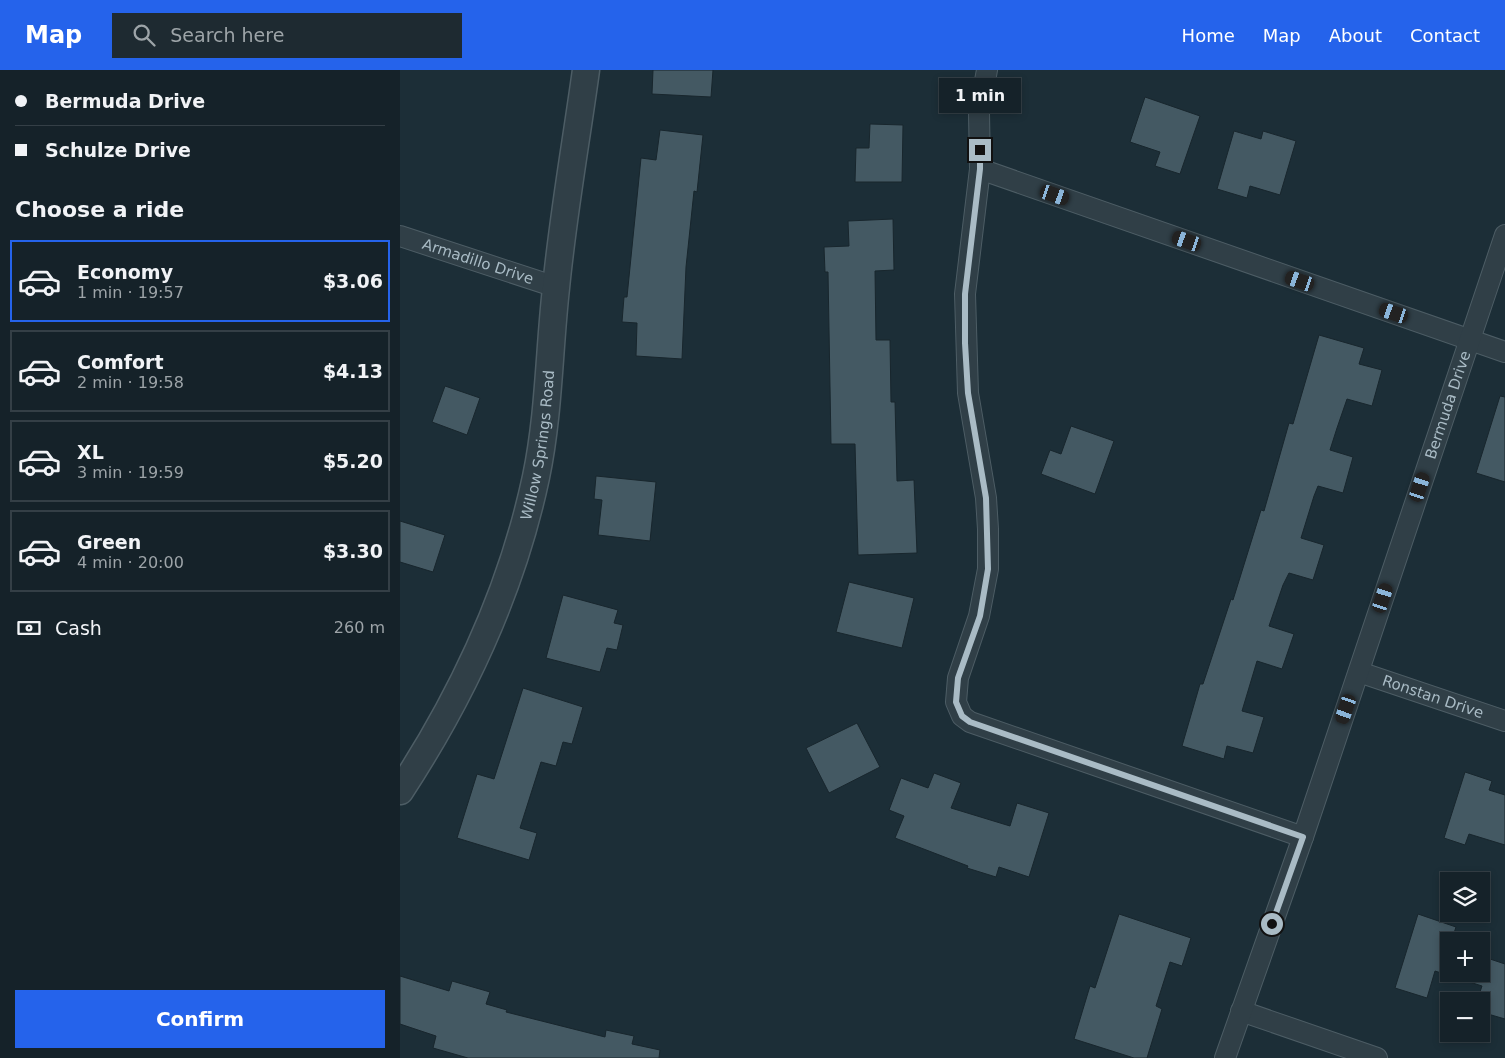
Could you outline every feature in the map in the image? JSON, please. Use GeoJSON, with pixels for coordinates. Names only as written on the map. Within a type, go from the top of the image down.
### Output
{"type":"FeatureCollection","features":[{"type":"Feature","properties":{"kind":"street","name":"Willow Springs Road"},"geometry":{"type":"LineString","coordinates":[[400,791],[434,739],[488,631],[508,581],[538,469],[544,426],[556,287],[586,70]]}},
{"type":"Feature","properties":{"kind":"street"},"geometry":{"type":"LineString","coordinates":[[987,70],[980,112],[980,169],[965,294],[965,343],[968,393],[986,498],[988,569],[980,616],[958,678],[956,702],[962,716],[970,722],[1303,837]]}},
{"type":"Feature","properties":{"kind":"street"},"geometry":{"type":"LineString","coordinates":[[980,169],[1505,352]]}},
{"type":"Feature","properties":{"kind":"street","name":"Bermuda Drive"},"geometry":{"type":"LineString","coordinates":[[1225,1058],[1303,837],[1505,235]]}},
{"type":"Feature","properties":{"kind":"street","name":"Armadillo Drive"},"geometry":{"type":"LineString","coordinates":[[400,236],[556,287]]}},
{"type":"Feature","properties":{"kind":"street","name":"Ronstan Drive"},"geometry":{"type":"LineString","coordinates":[[1359,672],[1505,722]]}},
{"type":"Feature","properties":{"kind":"street"},"geometry":{"type":"LineString","coordinates":[[1241,1011],[1377,1058]]}},
{"type":"Feature","properties":{"kind":"building"},"geometry":{"type":"Polygon","coordinates":[[[653,70],[713,70],[711,97],[652,94],[653,70]]]}},
{"type":"Feature","properties":{"kind":"building"},"geometry":{"type":"Polygon","coordinates":[[[1145,97],[1200,116],[1180,174],[1155,166],[1160,152],[1130,142],[1145,97]]]}},
{"type":"Feature","properties":{"kind":"building"},"geometry":{"type":"Polygon","coordinates":[[[870,124],[903,125],[902,182],[855,182],[856,148],[869,148],[870,124]]]}},
{"type":"Feature","properties":{"kind":"building"},"geometry":{"type":"Polygon","coordinates":[[[660,130],[703,135],[697,192],[694,191],[686,267],[682,359],[636,356],[637,323],[622,322],[624,297],[627,297],[641,158],[656,160],[660,130]]]}},
{"type":"Feature","properties":{"kind":"building"},"geometry":{"type":"Polygon","coordinates":[[[1234,131],[1261,139],[1263,131],[1296,141],[1280,195],[1250,186],[1247,198],[1217,189],[1234,131]]]}},
{"type":"Feature","properties":{"kind":"building"},"geometry":{"type":"Polygon","coordinates":[[[893,219],[894,270],[875,271],[876,340],[890,340],[891,402],[895,402],[897,481],[914,480],[917,553],[858,555],[855,444],[831,444],[828,272],[825,272],[824,247],[849,246],[848,221],[893,219]]]}},
{"type":"Feature","properties":{"kind":"building"},"geometry":{"type":"Polygon","coordinates":[[[1319,335],[1364,348],[1359,364],[1382,370],[1372,406],[1347,399],[1330,450],[1353,457],[1343,493],[1318,486],[1314,496],[1301,538],[1324,545],[1313,580],[1289,573],[1269,626],[1294,634],[1282,669],[1257,661],[1242,711],[1264,717],[1253,753],[1227,746],[1224,759],[1182,746],[1200,684],[1203,684],[1231,599],[1233,600],[1261,510],[1264,511],[1289,423],[1293,424],[1319,335]]]}},
{"type":"Feature","properties":{"kind":"building"},"geometry":{"type":"Polygon","coordinates":[[[445,386],[480,398],[467,435],[432,422],[445,386]]]}},
{"type":"Feature","properties":{"kind":"building"},"geometry":{"type":"Polygon","coordinates":[[[1500,396],[1505,397],[1505,482],[1476,473],[1500,396]]]}},
{"type":"Feature","properties":{"kind":"building"},"geometry":{"type":"Polygon","coordinates":[[[1071,426],[1114,441],[1095,494],[1041,474],[1050,450],[1061,454],[1071,426]]]}},
{"type":"Feature","properties":{"kind":"building"},"geometry":{"type":"Polygon","coordinates":[[[596,476],[656,482],[650,541],[598,535],[602,500],[594,499],[596,476]]]}},
{"type":"Feature","properties":{"kind":"building"},"geometry":{"type":"Polygon","coordinates":[[[400,521],[445,535],[433,572],[400,562],[400,521]]]}},
{"type":"Feature","properties":{"kind":"building"},"geometry":{"type":"Polygon","coordinates":[[[849,582],[914,598],[902,648],[836,632],[849,582]]]}},
{"type":"Feature","properties":{"kind":"building"},"geometry":{"type":"Polygon","coordinates":[[[563,595],[618,610],[614,623],[623,625],[617,650],[607,648],[600,672],[546,658],[563,595]]]}},
{"type":"Feature","properties":{"kind":"building"},"geometry":{"type":"Polygon","coordinates":[[[523,688],[583,707],[572,744],[563,742],[556,766],[541,762],[520,828],[537,833],[529,860],[457,838],[477,774],[494,779],[523,688]]]}},
{"type":"Feature","properties":{"kind":"building"},"geometry":{"type":"Polygon","coordinates":[[[857,723],[880,767],[829,793],[806,748],[857,723]]]}},
{"type":"Feature","properties":{"kind":"building"},"geometry":{"type":"Polygon","coordinates":[[[1465,772],[1492,781],[1489,790],[1505,795],[1505,845],[1469,834],[1465,845],[1444,838],[1465,772]]]}},
{"type":"Feature","properties":{"kind":"building"},"geometry":{"type":"Polygon","coordinates":[[[934,773],[961,783],[951,808],[1010,826],[1017,803],[1049,813],[1029,877],[999,867],[996,877],[967,868],[968,866],[895,838],[904,816],[889,810],[901,778],[928,788],[934,773]]]}},
{"type":"Feature","properties":{"kind":"building"},"geometry":{"type":"Polygon","coordinates":[[[1119,914],[1191,938],[1182,966],[1170,962],[1156,1006],[1162,1009],[1147,1058],[1134,1058],[1074,1039],[1090,986],[1095,988],[1119,914]]]}},
{"type":"Feature","properties":{"kind":"building"},"geometry":{"type":"Polygon","coordinates":[[[1418,914],[1456,927],[1454,932],[1440,932],[1440,973],[1435,971],[1427,998],[1395,988],[1418,914]]]}},
{"type":"Feature","properties":{"kind":"building"},"geometry":{"type":"Polygon","coordinates":[[[1490,959],[1505,964],[1505,1019],[1490,1015],[1490,992],[1480,992],[1482,986],[1469,982],[1490,982],[1490,959]]]}},
{"type":"Feature","properties":{"kind":"building"},"geometry":{"type":"Polygon","coordinates":[[[400,976],[449,991],[452,981],[490,992],[486,1004],[507,1010],[506,1012],[605,1037],[606,1030],[634,1036],[632,1044],[660,1050],[659,1058],[468,1058],[433,1048],[436,1036],[400,1024],[400,976]]]}},
{"type":"Feature","properties":{"kind":"route"},"geometry":{"type":"LineString","coordinates":[[980,150],[980,169],[965,294],[965,343],[968,393],[986,498],[988,569],[980,616],[958,678],[956,702],[962,716],[970,722],[1303,837],[1272,924]]}}]}
